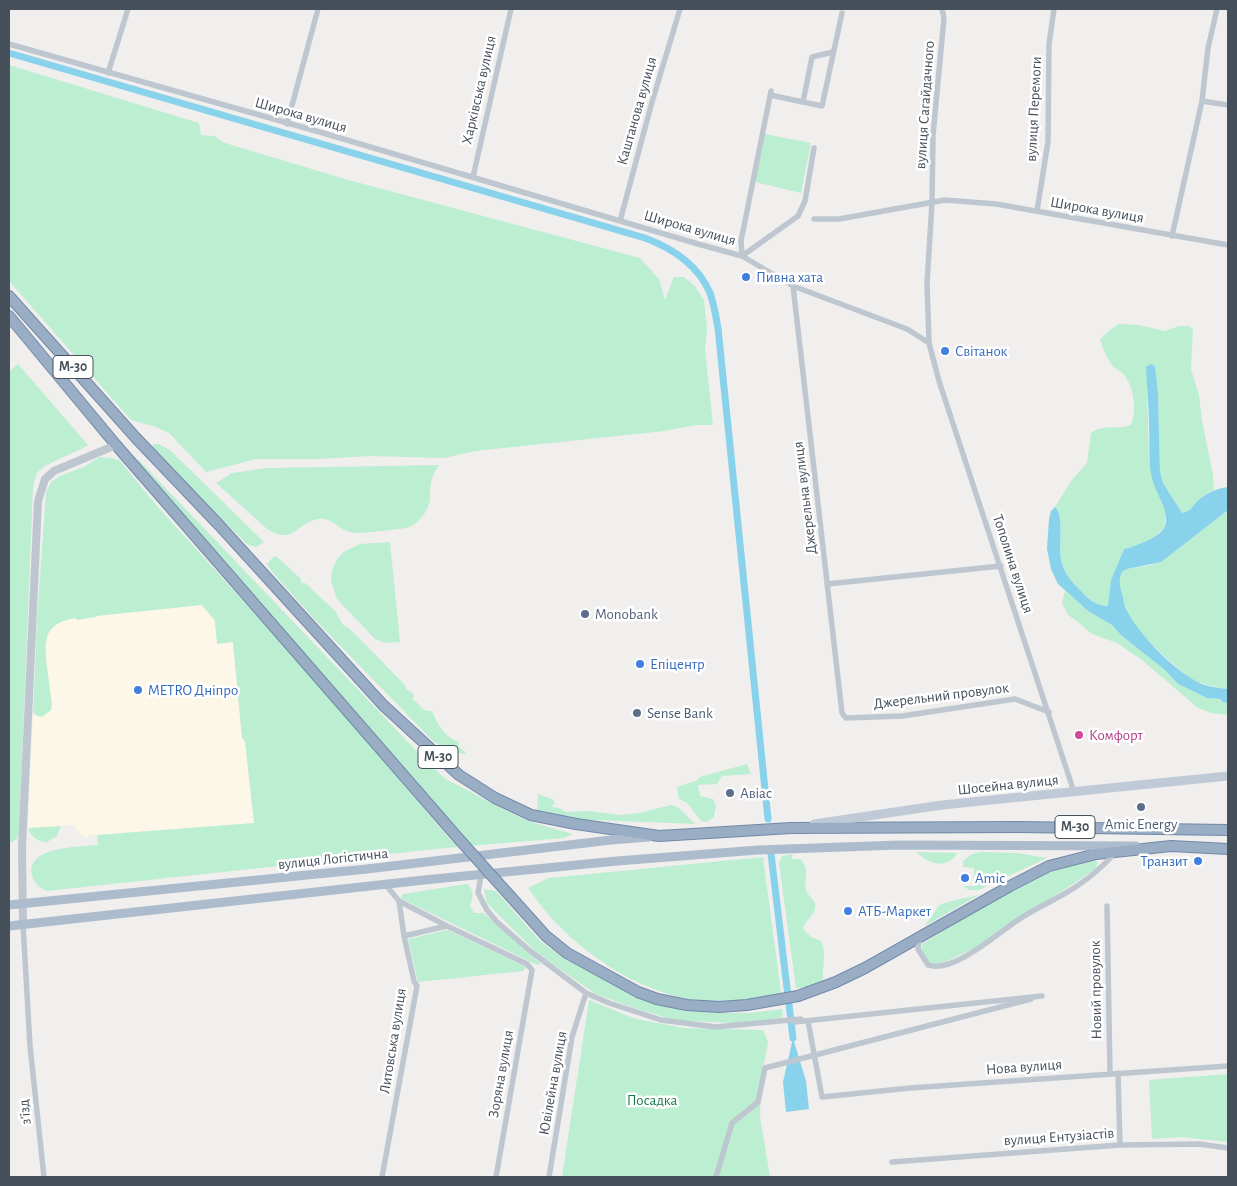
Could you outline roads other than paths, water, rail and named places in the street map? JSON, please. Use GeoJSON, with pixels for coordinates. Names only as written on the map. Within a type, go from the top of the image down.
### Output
{"type":"FeatureCollection","features":[{"type":"Feature","properties":{"kind":"highway","name":"М-30"},"geometry":{"type":"LineString","coordinates":[[9,296],[136,438],[219,525],[383,705],[459,776],[495,798],[531,815],[576,824],[659,836],[791,828],[1018,827],[1228,830]]}},
{"type":"Feature","properties":{"kind":"highway","name":"М-30"},"geometry":{"type":"LineString","coordinates":[[9,316],[116,445],[458,838],[546,936],[567,953],[638,992],[657,999],[687,1005],[738,1006],[798,996],[836,982],[865,968],[1010,886],[1050,866],[1096,854],[1171,846],[1228,849]]}},
{"type":"Feature","properties":{"kind":"highway"},"geometry":{"type":"LineString","coordinates":[[116,445],[136,438]]}},
{"type":"Feature","properties":{"kind":"main road","name":"Шосейна вулиця"},"geometry":{"type":"LineString","coordinates":[[791,828],[942,805],[1228,776]]}},
{"type":"Feature","properties":{"kind":"main road","name":"вулиця Логістична"},"geometry":{"type":"LineString","coordinates":[[9,905],[368,869],[659,836]]}},
{"type":"Feature","properties":{"kind":"main road"},"geometry":{"type":"LineString","coordinates":[[9,926],[481,874],[758,850],[900,845],[1171,846]]}},
{"type":"Feature","properties":{"kind":"street"},"geometry":{"type":"LineString","coordinates":[[108,73],[128,9]]}},
{"type":"Feature","properties":{"kind":"street"},"geometry":{"type":"LineString","coordinates":[[287,124],[318,9]]}},
{"type":"Feature","properties":{"kind":"street","name":"Харківська вулиця"},"geometry":{"type":"LineString","coordinates":[[473,177],[511,9]]}},
{"type":"Feature","properties":{"kind":"street","name":"Каштанова вулиця"},"geometry":{"type":"LineString","coordinates":[[620,221],[652,102],[680,9]]}},
{"type":"Feature","properties":{"kind":"street","name":"вулиця Сагайдачного"},"geometry":{"type":"LineString","coordinates":[[932,203],[933,135],[944,18],[942,9]]}},
{"type":"Feature","properties":{"kind":"street","name":"вулиця Перемоги"},"geometry":{"type":"LineString","coordinates":[[1037,211],[1048,142],[1049,44],[1054,9]]}},
{"type":"Feature","properties":{"kind":"street"},"geometry":{"type":"LineString","coordinates":[[1172,236],[1202,101],[1208,48],[1217,9]]}},
{"type":"Feature","properties":{"kind":"street"},"geometry":{"type":"LineString","coordinates":[[742,256],[741,241],[770,93],[822,106],[842,13]]}},
{"type":"Feature","properties":{"kind":"street","name":"Широка вулиця"},"geometry":{"type":"LineString","coordinates":[[9,44],[742,256],[792,286],[907,329],[929,343]]}},
{"type":"Feature","properties":{"kind":"street"},"geometry":{"type":"LineString","coordinates":[[803,102],[812,57],[833,52]]}},
{"type":"Feature","properties":{"kind":"street"},"geometry":{"type":"LineString","coordinates":[[1202,101],[1228,105]]}},
{"type":"Feature","properties":{"kind":"street"},"geometry":{"type":"LineString","coordinates":[[742,256],[798,216],[805,201],[814,148]]}},
{"type":"Feature","properties":{"kind":"street","name":"Широка вулиця"},"geometry":{"type":"LineString","coordinates":[[814,219],[839,219],[945,200],[996,204],[1228,246]]}},
{"type":"Feature","properties":{"kind":"street"},"geometry":{"type":"LineString","coordinates":[[929,343],[927,284],[932,203]]}},
{"type":"Feature","properties":{"kind":"street","name":"Джерельна вулиця"},"geometry":{"type":"LineString","coordinates":[[792,286],[828,584],[840,707]]}},
{"type":"Feature","properties":{"kind":"street","name":"Тополина вулиця"},"geometry":{"type":"LineString","coordinates":[[929,343],[939,381],[1074,792]]}},
{"type":"Feature","properties":{"kind":"street"},"geometry":{"type":"LineString","coordinates":[[23,924],[21,904],[27,726],[38,501],[45,479],[54,471],[116,445]]}},
{"type":"Feature","properties":{"kind":"street"},"geometry":{"type":"LineString","coordinates":[[828,584],[1001,566]]}},
{"type":"Feature","properties":{"kind":"street","name":"Джерельний провулок"},"geometry":{"type":"LineString","coordinates":[[840,707],[846,718],[902,716],[1015,699],[1049,712]]}},
{"type":"Feature","properties":{"kind":"street"},"geometry":{"type":"LineString","coordinates":[[920,936],[918,949],[928,965],[939,967],[957,960],[991,940],[1020,918],[1077,886],[1105,864],[1116,852]]}},
{"type":"Feature","properties":{"kind":"street"},"geometry":{"type":"LineString","coordinates":[[481,874],[478,893],[487,910],[496,921],[529,950],[586,993],[608,1003],[661,1020],[716,1027],[1042,996]]}},
{"type":"Feature","properties":{"kind":"street"},"geometry":{"type":"LineString","coordinates":[[386,884],[400,901],[447,926]]}},
{"type":"Feature","properties":{"kind":"street","name":"Литовська вулиця"},"geometry":{"type":"LineString","coordinates":[[382,1177],[417,986],[414,981],[404,936],[400,901]]}},
{"type":"Feature","properties":{"kind":"street","name":"Новий провулок"},"geometry":{"type":"LineString","coordinates":[[1107,906],[1110,1073]]}},
{"type":"Feature","properties":{"kind":"street","name":"з'їзд"},"geometry":{"type":"LineString","coordinates":[[23,924],[30,1046],[44,1177]]}},
{"type":"Feature","properties":{"kind":"street"},"geometry":{"type":"LineString","coordinates":[[404,936],[447,926]]}},
{"type":"Feature","properties":{"kind":"street","name":"Зоряна вулиця"},"geometry":{"type":"LineString","coordinates":[[447,926],[527,964],[532,970],[496,1177]]}},
{"type":"Feature","properties":{"kind":"street","name":"Ювілейна вулиця"},"geometry":{"type":"LineString","coordinates":[[549,1177],[572,1037],[586,993]]}},
{"type":"Feature","properties":{"kind":"street"},"geometry":{"type":"LineString","coordinates":[[716,1177],[732,1123],[758,1102],[765,1068],[1042,996]]}},
{"type":"Feature","properties":{"kind":"street","name":"Нова вулиця"},"geometry":{"type":"LineString","coordinates":[[1042,996],[795,1022],[808,1021],[822,1098],[890,1090],[1228,1066]]}},
{"type":"Feature","properties":{"kind":"street"},"geometry":{"type":"LineString","coordinates":[[1118,1073],[1120,1145]]}},
{"type":"Feature","properties":{"kind":"street","name":"вулиця Ентузіастів"},"geometry":{"type":"LineString","coordinates":[[892,1162],[1120,1145],[1199,1144],[1228,1148]]}},
{"type":"Feature","properties":{"kind":"water"},"geometry":{"type":"Polygon","coordinates":[[[1151,364],[1155,366],[1158,393],[1160,472],[1163,483],[1182,513],[1188,511],[1207,494],[1228,487],[1228,510],[1161,562],[1127,569],[1122,572],[1120,580],[1124,605],[1149,641],[1181,671],[1202,684],[1228,689],[1228,702],[1224,703],[1220,699],[1207,698],[1178,684],[1165,670],[1122,636],[1112,625],[1088,611],[1058,584],[1051,569],[1047,549],[1049,519],[1051,511],[1055,507],[1060,519],[1060,552],[1063,567],[1071,581],[1097,604],[1108,606],[1111,580],[1124,549],[1151,539],[1164,528],[1166,522],[1165,510],[1154,484],[1150,466],[1146,367],[1151,364]]]}},
{"type":"Feature","properties":{"kind":"water"},"geometry":{"type":"Polygon","coordinates":[[[793,1038],[806,1081],[809,1109],[786,1112],[783,1082],[793,1038]]]}},
{"type":"Feature","properties":{"kind":"waterway"},"geometry":{"type":"LineString","coordinates":[[9,53],[645,238],[674,252],[699,274],[710,293],[718,328],[768,819]]}},
{"type":"Feature","properties":{"kind":"waterway"},"geometry":{"type":"LineString","coordinates":[[771,854],[793,1038]]}},
{"type":"Feature","properties":{"kind":"place","name":"Пивна хата"},"geometry":{"type":"Point","coordinates":[746,277]}},
{"type":"Feature","properties":{"kind":"place","name":"Світанок"},"geometry":{"type":"Point","coordinates":[945,351]}},
{"type":"Feature","properties":{"kind":"place","name":"Monobank"},"geometry":{"type":"Point","coordinates":[585,614]}},
{"type":"Feature","properties":{"kind":"place","name":"Епіцентр"},"geometry":{"type":"Point","coordinates":[640,664]}},
{"type":"Feature","properties":{"kind":"place","name":"METRO Дніпро"},"geometry":{"type":"Point","coordinates":[138,690]}},
{"type":"Feature","properties":{"kind":"place","name":"Sense Bank"},"geometry":{"type":"Point","coordinates":[637,713]}},
{"type":"Feature","properties":{"kind":"place","name":"Комфорт"},"geometry":{"type":"Point","coordinates":[1079,735]}},
{"type":"Feature","properties":{"kind":"place","name":"Авіас"},"geometry":{"type":"Point","coordinates":[730,793]}},
{"type":"Feature","properties":{"kind":"place","name":"Amic Energy"},"geometry":{"type":"Point","coordinates":[1141,807]}},
{"type":"Feature","properties":{"kind":"place","name":"Транзит"},"geometry":{"type":"Point","coordinates":[1198,861]}},
{"type":"Feature","properties":{"kind":"place","name":"Amic"},"geometry":{"type":"Point","coordinates":[965,878]}},
{"type":"Feature","properties":{"kind":"place","name":"АТБ-Маркет"},"geometry":{"type":"Point","coordinates":[848,911]}},
{"type":"Feature","properties":{"kind":"park label","name":"Посадка"},"geometry":{"type":"Point","coordinates":[652,1100]}}]}
